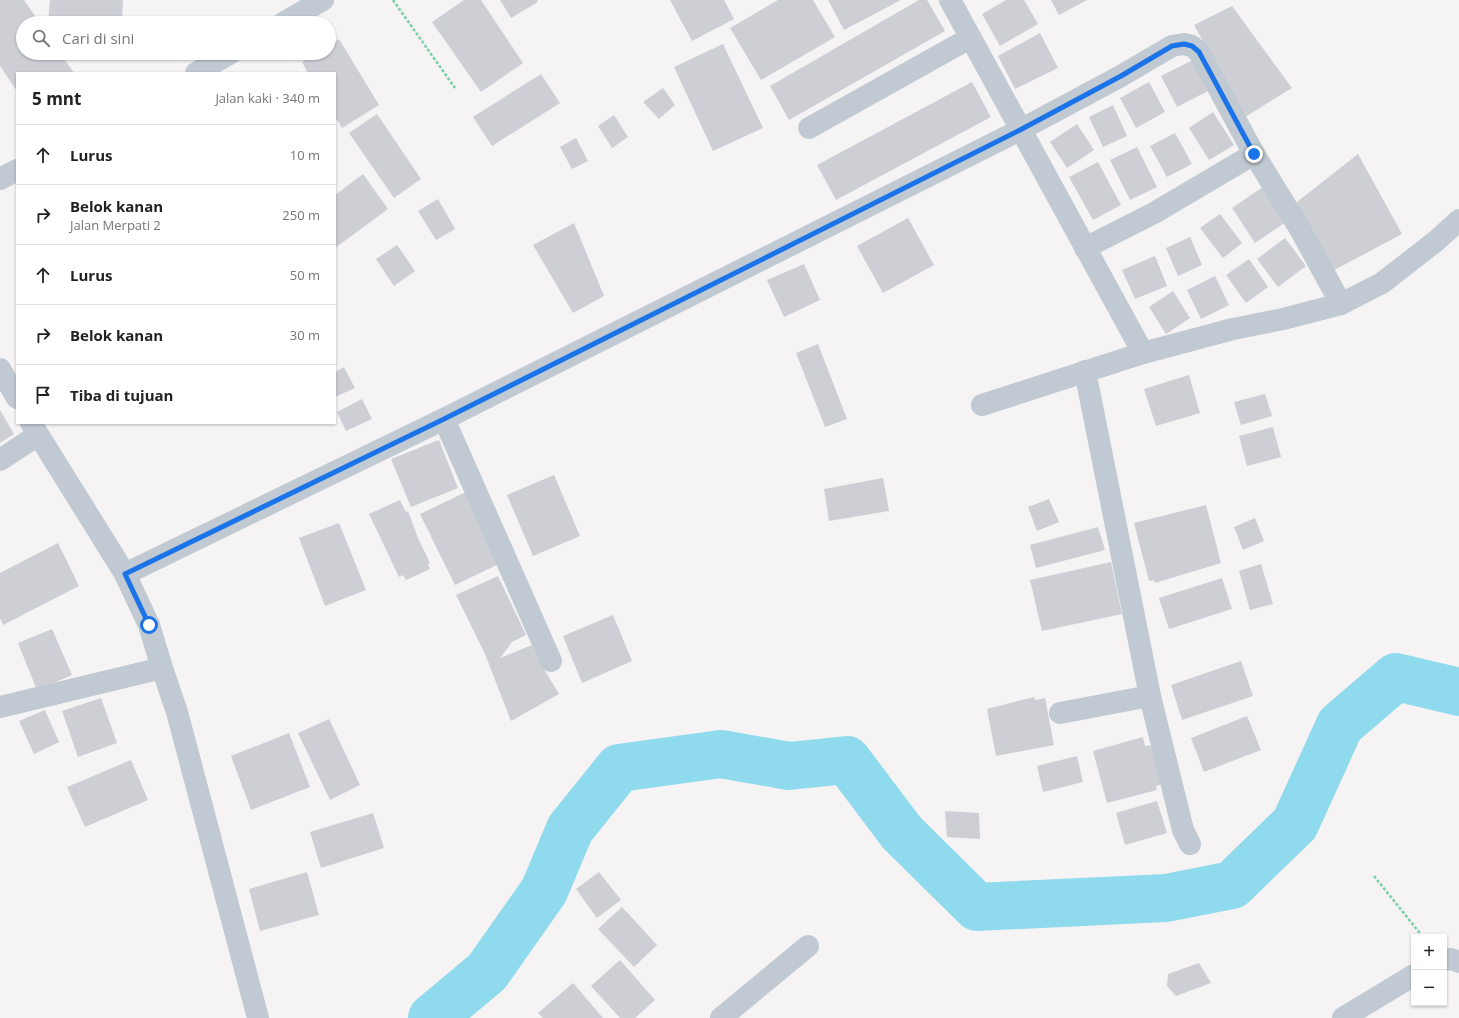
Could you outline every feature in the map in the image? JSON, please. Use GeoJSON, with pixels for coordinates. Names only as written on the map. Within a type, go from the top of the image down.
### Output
{"type":"FeatureCollection","features":[{"type":"Feature","properties":{"kind":"street"},"geometry":{"type":"LineString","coordinates":[[296,16],[323,0]]}},
{"type":"Feature","properties":{"kind":"street"},"geometry":{"type":"LineString","coordinates":[[950,0],[1143,353]]}},
{"type":"Feature","properties":{"kind":"street"},"geometry":{"type":"LineString","coordinates":[[809,128],[970,38]]}},
{"type":"Feature","properties":{"kind":"street"},"geometry":{"type":"LineString","coordinates":[[125,574],[444,419],[1020,130],[1121,76],[1172,46],[1184,44],[1192,46],[1199,52],[1254,154],[1300,229],[1341,304]]}},
{"type":"Feature","properties":{"kind":"street"},"geometry":{"type":"LineString","coordinates":[[198,72],[219,60]]}},
{"type":"Feature","properties":{"kind":"street"},"geometry":{"type":"LineString","coordinates":[[1085,248],[1154,213],[1254,154]]}},
{"type":"Feature","properties":{"kind":"street"},"geometry":{"type":"LineString","coordinates":[[0,179],[16,171]]}},
{"type":"Feature","properties":{"kind":"street"},"geometry":{"type":"LineString","coordinates":[[982,405],[1143,353],[1233,329],[1283,319],[1341,304],[1382,283],[1436,241],[1459,220]]}},
{"type":"Feature","properties":{"kind":"street"},"geometry":{"type":"LineString","coordinates":[[0,369],[16,396]]}},
{"type":"Feature","properties":{"kind":"street"},"geometry":{"type":"LineString","coordinates":[[1085,371],[1150,696],[1184,830],[1190,844]]}},
{"type":"Feature","properties":{"kind":"street"},"geometry":{"type":"LineString","coordinates":[[444,419],[551,661]]}},
{"type":"Feature","properties":{"kind":"street"},"geometry":{"type":"LineString","coordinates":[[0,460],[35,429],[125,574],[149,625],[177,712],[258,1018]]}},
{"type":"Feature","properties":{"kind":"street"},"geometry":{"type":"LineString","coordinates":[[0,707],[162,668]]}},
{"type":"Feature","properties":{"kind":"street"},"geometry":{"type":"LineString","coordinates":[[1060,713],[1150,696]]}},
{"type":"Feature","properties":{"kind":"street"},"geometry":{"type":"LineString","coordinates":[[722,1018],[808,946]]}},
{"type":"Feature","properties":{"kind":"street"},"geometry":{"type":"LineString","coordinates":[[1447,960],[1452,959],[1459,962]]}},
{"type":"Feature","properties":{"kind":"street"},"geometry":{"type":"LineString","coordinates":[[1343,1018],[1411,976]]}},
{"type":"Feature","properties":{"kind":"path"},"geometry":{"type":"LineString","coordinates":[[393,0],[455,88]]}},
{"type":"Feature","properties":{"kind":"path"},"geometry":{"type":"LineString","coordinates":[[1374,876],[1421,934]]}},
{"type":"Feature","properties":{"kind":"building"},"geometry":{"type":"Polygon","coordinates":[[[0,0],[24,0],[35,16],[16,16],[16,60],[65,60],[73,72],[16,72],[16,90],[0,66],[0,0]]]}},
{"type":"Feature","properties":{"kind":"building"},"geometry":{"type":"Polygon","coordinates":[[[50,0],[123,0],[122,16],[49,16],[50,0]]]}},
{"type":"Feature","properties":{"kind":"building"},"geometry":{"type":"Polygon","coordinates":[[[464,0],[481,0],[523,63],[481,92],[432,22],[464,0]]]}},
{"type":"Feature","properties":{"kind":"building"},"geometry":{"type":"Polygon","coordinates":[[[500,0],[537,0],[538,2],[511,18],[500,0]]]}},
{"type":"Feature","properties":{"kind":"building"},"geometry":{"type":"Polygon","coordinates":[[[670,0],[724,0],[734,19],[692,41],[670,0]]]}},
{"type":"Feature","properties":{"kind":"building"},"geometry":{"type":"Polygon","coordinates":[[[778,0],[813,0],[835,37],[761,80],[730,28],[778,0]]]}},
{"type":"Feature","properties":{"kind":"building"},"geometry":{"type":"Polygon","coordinates":[[[828,0],[901,0],[844,30],[828,0]]]}},
{"type":"Feature","properties":{"kind":"building"},"geometry":{"type":"Polygon","coordinates":[[[919,0],[927,0],[945,31],[789,120],[770,86],[919,0]]]}},
{"type":"Feature","properties":{"kind":"building"},"geometry":{"type":"Polygon","coordinates":[[[1006,0],[1024,0],[1038,24],[1000,46],[982,14],[1006,0]]]}},
{"type":"Feature","properties":{"kind":"building"},"geometry":{"type":"Polygon","coordinates":[[[1051,0],[1087,0],[1059,15],[1051,0]]]}},
{"type":"Feature","properties":{"kind":"building"},"geometry":{"type":"Polygon","coordinates":[[[1232,6],[1292,88],[1245,117],[1194,25],[1232,6]]]}},
{"type":"Feature","properties":{"kind":"building"},"geometry":{"type":"Polygon","coordinates":[[[1040,33],[1058,68],[1015,89],[998,56],[1040,33]]]}},
{"type":"Feature","properties":{"kind":"building"},"geometry":{"type":"Polygon","coordinates":[[[339,39],[379,105],[342,128],[336,119],[336,72],[307,72],[302,62],[305,60],[336,60],[336,41],[339,39]]]}},
{"type":"Feature","properties":{"kind":"building"},"geometry":{"type":"Polygon","coordinates":[[[723,44],[763,128],[713,151],[674,67],[723,44]]]}},
{"type":"Feature","properties":{"kind":"building"},"geometry":{"type":"Polygon","coordinates":[[[1193,60],[1208,91],[1177,107],[1161,76],[1193,60]]]}},
{"type":"Feature","properties":{"kind":"building"},"geometry":{"type":"Polygon","coordinates":[[[541,74],[560,103],[492,146],[473,117],[541,74]]]}},
{"type":"Feature","properties":{"kind":"building"},"geometry":{"type":"Polygon","coordinates":[[[972,82],[991,117],[836,200],[817,165],[972,82]]]}},
{"type":"Feature","properties":{"kind":"building"},"geometry":{"type":"Polygon","coordinates":[[[1149,82],[1165,112],[1136,128],[1120,98],[1149,82]]]}},
{"type":"Feature","properties":{"kind":"building"},"geometry":{"type":"Polygon","coordinates":[[[663,88],[675,105],[659,119],[643,102],[663,88]]]}},
{"type":"Feature","properties":{"kind":"building"},"geometry":{"type":"Polygon","coordinates":[[[1113,105],[1127,136],[1103,147],[1089,117],[1113,105]]]}},
{"type":"Feature","properties":{"kind":"building"},"geometry":{"type":"Polygon","coordinates":[[[1213,112],[1234,145],[1209,160],[1189,128],[1213,112]]]}},
{"type":"Feature","properties":{"kind":"building"},"geometry":{"type":"Polygon","coordinates":[[[377,114],[421,179],[394,198],[349,133],[377,114]]]}},
{"type":"Feature","properties":{"kind":"building"},"geometry":{"type":"Polygon","coordinates":[[[614,115],[628,137],[612,148],[598,126],[614,115]]]}},
{"type":"Feature","properties":{"kind":"building"},"geometry":{"type":"Polygon","coordinates":[[[1077,124],[1094,150],[1067,168],[1050,142],[1077,124]]]}},
{"type":"Feature","properties":{"kind":"building"},"geometry":{"type":"Polygon","coordinates":[[[1175,133],[1192,164],[1167,177],[1150,146],[1175,133]]]}},
{"type":"Feature","properties":{"kind":"building"},"geometry":{"type":"Polygon","coordinates":[[[576,138],[588,161],[572,169],[560,147],[576,138]]]}},
{"type":"Feature","properties":{"kind":"building"},"geometry":{"type":"Polygon","coordinates":[[[1137,147],[1157,187],[1130,200],[1110,160],[1137,147]]]}},
{"type":"Feature","properties":{"kind":"building"},"geometry":{"type":"Polygon","coordinates":[[[1358,154],[1402,234],[1325,275],[1297,202],[1358,154]]]}},
{"type":"Feature","properties":{"kind":"building"},"geometry":{"type":"Polygon","coordinates":[[[1098,162],[1121,205],[1093,220],[1069,177],[1098,162]]]}},
{"type":"Feature","properties":{"kind":"building"},"geometry":{"type":"Polygon","coordinates":[[[363,174],[388,209],[336,247],[336,194],[363,174]]]}},
{"type":"Feature","properties":{"kind":"building"},"geometry":{"type":"Polygon","coordinates":[[[1266,185],[1289,220],[1255,243],[1232,208],[1266,185]]]}},
{"type":"Feature","properties":{"kind":"building"},"geometry":{"type":"Polygon","coordinates":[[[438,199],[455,229],[436,240],[418,211],[438,199]]]}},
{"type":"Feature","properties":{"kind":"building"},"geometry":{"type":"Polygon","coordinates":[[[1220,214],[1242,243],[1223,258],[1200,228],[1220,214]]]}},
{"type":"Feature","properties":{"kind":"building"},"geometry":{"type":"Polygon","coordinates":[[[908,218],[934,265],[883,293],[857,246],[908,218]]]}},
{"type":"Feature","properties":{"kind":"building"},"geometry":{"type":"Polygon","coordinates":[[[574,223],[604,296],[573,313],[533,245],[574,223]]]}},
{"type":"Feature","properties":{"kind":"building"},"geometry":{"type":"Polygon","coordinates":[[[1190,237],[1202,265],[1178,276],[1166,248],[1190,237]]]}},
{"type":"Feature","properties":{"kind":"building"},"geometry":{"type":"Polygon","coordinates":[[[1285,238],[1306,266],[1278,287],[1257,259],[1285,238]]]}},
{"type":"Feature","properties":{"kind":"building"},"geometry":{"type":"Polygon","coordinates":[[[397,245],[415,271],[394,286],[376,259],[397,245]]]}},
{"type":"Feature","properties":{"kind":"building"},"geometry":{"type":"Polygon","coordinates":[[[1155,256],[1167,286],[1135,299],[1122,270],[1155,256]]]}},
{"type":"Feature","properties":{"kind":"building"},"geometry":{"type":"Polygon","coordinates":[[[1249,259],[1268,287],[1246,303],[1226,275],[1249,259]]]}},
{"type":"Feature","properties":{"kind":"building"},"geometry":{"type":"Polygon","coordinates":[[[804,264],[820,300],[784,317],[767,280],[804,264]]]}},
{"type":"Feature","properties":{"kind":"building"},"geometry":{"type":"Polygon","coordinates":[[[1215,276],[1229,305],[1201,319],[1187,290],[1215,276]]]}},
{"type":"Feature","properties":{"kind":"building"},"geometry":{"type":"Polygon","coordinates":[[[1173,291],[1190,318],[1166,334],[1149,307],[1173,291]]]}},
{"type":"Feature","properties":{"kind":"building"},"geometry":{"type":"Polygon","coordinates":[[[818,344],[847,419],[825,427],[796,353],[818,344]]]}},
{"type":"Feature","properties":{"kind":"building"},"geometry":{"type":"Polygon","coordinates":[[[344,367],[355,388],[336,397],[336,371],[344,367]]]}},
{"type":"Feature","properties":{"kind":"building"},"geometry":{"type":"Polygon","coordinates":[[[1189,375],[1200,413],[1156,426],[1144,389],[1189,375]]]}},
{"type":"Feature","properties":{"kind":"building"},"geometry":{"type":"Polygon","coordinates":[[[1265,394],[1272,416],[1241,425],[1234,402],[1265,394]]]}},
{"type":"Feature","properties":{"kind":"building"},"geometry":{"type":"Polygon","coordinates":[[[362,399],[372,419],[346,431],[337,412],[362,399]]]}},
{"type":"Feature","properties":{"kind":"building"},"geometry":{"type":"Polygon","coordinates":[[[0,410],[14,434],[0,443],[0,410]]]}},
{"type":"Feature","properties":{"kind":"building"},"geometry":{"type":"Polygon","coordinates":[[[1273,427],[1281,457],[1247,466],[1239,436],[1273,427]]]}},
{"type":"Feature","properties":{"kind":"building"},"geometry":{"type":"Polygon","coordinates":[[[439,440],[458,488],[411,507],[391,459],[439,440]]]}},
{"type":"Feature","properties":{"kind":"building"},"geometry":{"type":"Polygon","coordinates":[[[554,475],[580,536],[533,556],[507,495],[554,475]]]}},
{"type":"Feature","properties":{"kind":"building"},"geometry":{"type":"Polygon","coordinates":[[[883,478],[889,511],[829,521],[824,489],[883,478]]]}},
{"type":"Feature","properties":{"kind":"building"},"geometry":{"type":"Polygon","coordinates":[[[466,492],[501,563],[455,585],[420,514],[466,492]]]}},
{"type":"Feature","properties":{"kind":"building"},"geometry":{"type":"Polygon","coordinates":[[[1049,499],[1059,522],[1037,531],[1028,507],[1049,499]]]}},
{"type":"Feature","properties":{"kind":"building"},"geometry":{"type":"Polygon","coordinates":[[[400,500],[406,512],[408,511],[418,538],[430,563],[428,564],[430,569],[406,580],[403,575],[399,577],[369,514],[400,500]]]}},
{"type":"Feature","properties":{"kind":"building"},"geometry":{"type":"Polygon","coordinates":[[[1206,505],[1221,563],[1155,583],[1154,580],[1149,581],[1134,523],[1206,505]]]}},
{"type":"Feature","properties":{"kind":"building"},"geometry":{"type":"Polygon","coordinates":[[[1255,518],[1264,541],[1243,550],[1234,527],[1255,518]]]}},
{"type":"Feature","properties":{"kind":"building"},"geometry":{"type":"Polygon","coordinates":[[[339,523],[366,590],[325,606],[299,538],[339,523]]]}},
{"type":"Feature","properties":{"kind":"building"},"geometry":{"type":"Polygon","coordinates":[[[1098,527],[1105,550],[1036,568],[1030,545],[1098,527]]]}},
{"type":"Feature","properties":{"kind":"building"},"geometry":{"type":"Polygon","coordinates":[[[58,543],[79,586],[3,625],[0,618],[0,573],[58,543]]]}},
{"type":"Feature","properties":{"kind":"building"},"geometry":{"type":"Polygon","coordinates":[[[1111,562],[1122,614],[1042,631],[1030,580],[1111,562]]]}},
{"type":"Feature","properties":{"kind":"building"},"geometry":{"type":"Polygon","coordinates":[[[1261,564],[1273,604],[1250,610],[1239,571],[1261,564]]]}},
{"type":"Feature","properties":{"kind":"building"},"geometry":{"type":"Polygon","coordinates":[[[498,576],[526,635],[512,642],[500,658],[532,645],[538,659],[559,694],[511,721],[485,654],[456,595],[498,576]]]}},
{"type":"Feature","properties":{"kind":"building"},"geometry":{"type":"Polygon","coordinates":[[[1222,578],[1232,609],[1169,629],[1159,598],[1222,578]]]}},
{"type":"Feature","properties":{"kind":"building"},"geometry":{"type":"Polygon","coordinates":[[[613,615],[632,661],[582,683],[563,636],[613,615]]]}},
{"type":"Feature","properties":{"kind":"building"},"geometry":{"type":"Polygon","coordinates":[[[52,629],[72,675],[37,690],[18,643],[52,629]]]}},
{"type":"Feature","properties":{"kind":"building"},"geometry":{"type":"Polygon","coordinates":[[[1241,661],[1253,696],[1182,720],[1171,685],[1241,661]]]}},
{"type":"Feature","properties":{"kind":"building"},"geometry":{"type":"Polygon","coordinates":[[[1034,697],[1035,700],[1045,698],[1054,745],[996,756],[987,709],[1034,697]]]}},
{"type":"Feature","properties":{"kind":"building"},"geometry":{"type":"Polygon","coordinates":[[[101,698],[117,743],[78,757],[62,711],[101,698]]]}},
{"type":"Feature","properties":{"kind":"building"},"geometry":{"type":"Polygon","coordinates":[[[45,710],[59,742],[34,754],[19,721],[45,710]]]}},
{"type":"Feature","properties":{"kind":"building"},"geometry":{"type":"Polygon","coordinates":[[[1247,716],[1261,750],[1204,772],[1191,738],[1247,716]]]}},
{"type":"Feature","properties":{"kind":"building"},"geometry":{"type":"Polygon","coordinates":[[[329,719],[360,785],[330,800],[298,733],[329,719]]]}},
{"type":"Feature","properties":{"kind":"building"},"geometry":{"type":"Polygon","coordinates":[[[289,733],[310,787],[251,810],[231,756],[289,733]]]}},
{"type":"Feature","properties":{"kind":"building"},"geometry":{"type":"Polygon","coordinates":[[[1143,737],[1145,746],[1153,745],[1164,784],[1156,786],[1157,790],[1107,803],[1093,751],[1143,737]]]}},
{"type":"Feature","properties":{"kind":"building"},"geometry":{"type":"Polygon","coordinates":[[[1077,756],[1083,782],[1043,792],[1037,766],[1077,756]]]}},
{"type":"Feature","properties":{"kind":"building"},"geometry":{"type":"Polygon","coordinates":[[[131,760],[148,800],[85,827],[67,787],[131,760]]]}},
{"type":"Feature","properties":{"kind":"building"},"geometry":{"type":"Polygon","coordinates":[[[1157,801],[1167,833],[1125,845],[1116,813],[1157,801]]]}},
{"type":"Feature","properties":{"kind":"building"},"geometry":{"type":"Polygon","coordinates":[[[945,811],[979,813],[980,839],[947,837],[945,811]]]}},
{"type":"Feature","properties":{"kind":"building"},"geometry":{"type":"Polygon","coordinates":[[[373,813],[384,848],[321,868],[310,832],[373,813]]]}},
{"type":"Feature","properties":{"kind":"building"},"geometry":{"type":"Polygon","coordinates":[[[307,872],[319,915],[260,931],[249,889],[307,872]]]}},
{"type":"Feature","properties":{"kind":"building"},"geometry":{"type":"Polygon","coordinates":[[[599,872],[621,900],[597,918],[576,889],[599,872]]]}},
{"type":"Feature","properties":{"kind":"building"},"geometry":{"type":"Polygon","coordinates":[[[622,907],[657,945],[634,967],[598,929],[622,907]]]}},
{"type":"Feature","properties":{"kind":"building"},"geometry":{"type":"Polygon","coordinates":[[[620,960],[655,1000],[635,1018],[620,1018],[591,986],[620,960]]]}},
{"type":"Feature","properties":{"kind":"building"},"geometry":{"type":"Polygon","coordinates":[[[1199,963],[1211,983],[1176,996],[1167,986],[1168,974],[1199,963]]]}},
{"type":"Feature","properties":{"kind":"building"},"geometry":{"type":"Polygon","coordinates":[[[573,983],[603,1018],[543,1018],[538,1013],[573,983]]]}},
{"type":"Feature","properties":{"kind":"waterway"},"geometry":{"type":"LineString","coordinates":[[432,1018],[487,972],[544,891],[570,829],[619,768],[721,754],[789,766],[847,760],[902,833],[977,907],[1166,898],[1232,885],[1295,824],[1340,725],[1396,677],[1459,692]]}},
{"type":"Feature","properties":{"kind":"route"},"geometry":{"type":"LineString","coordinates":[[149,625],[125,574],[444,419],[1020,130],[1121,76],[1172,46],[1184,44],[1192,46],[1199,52],[1254,154]]}}]}
